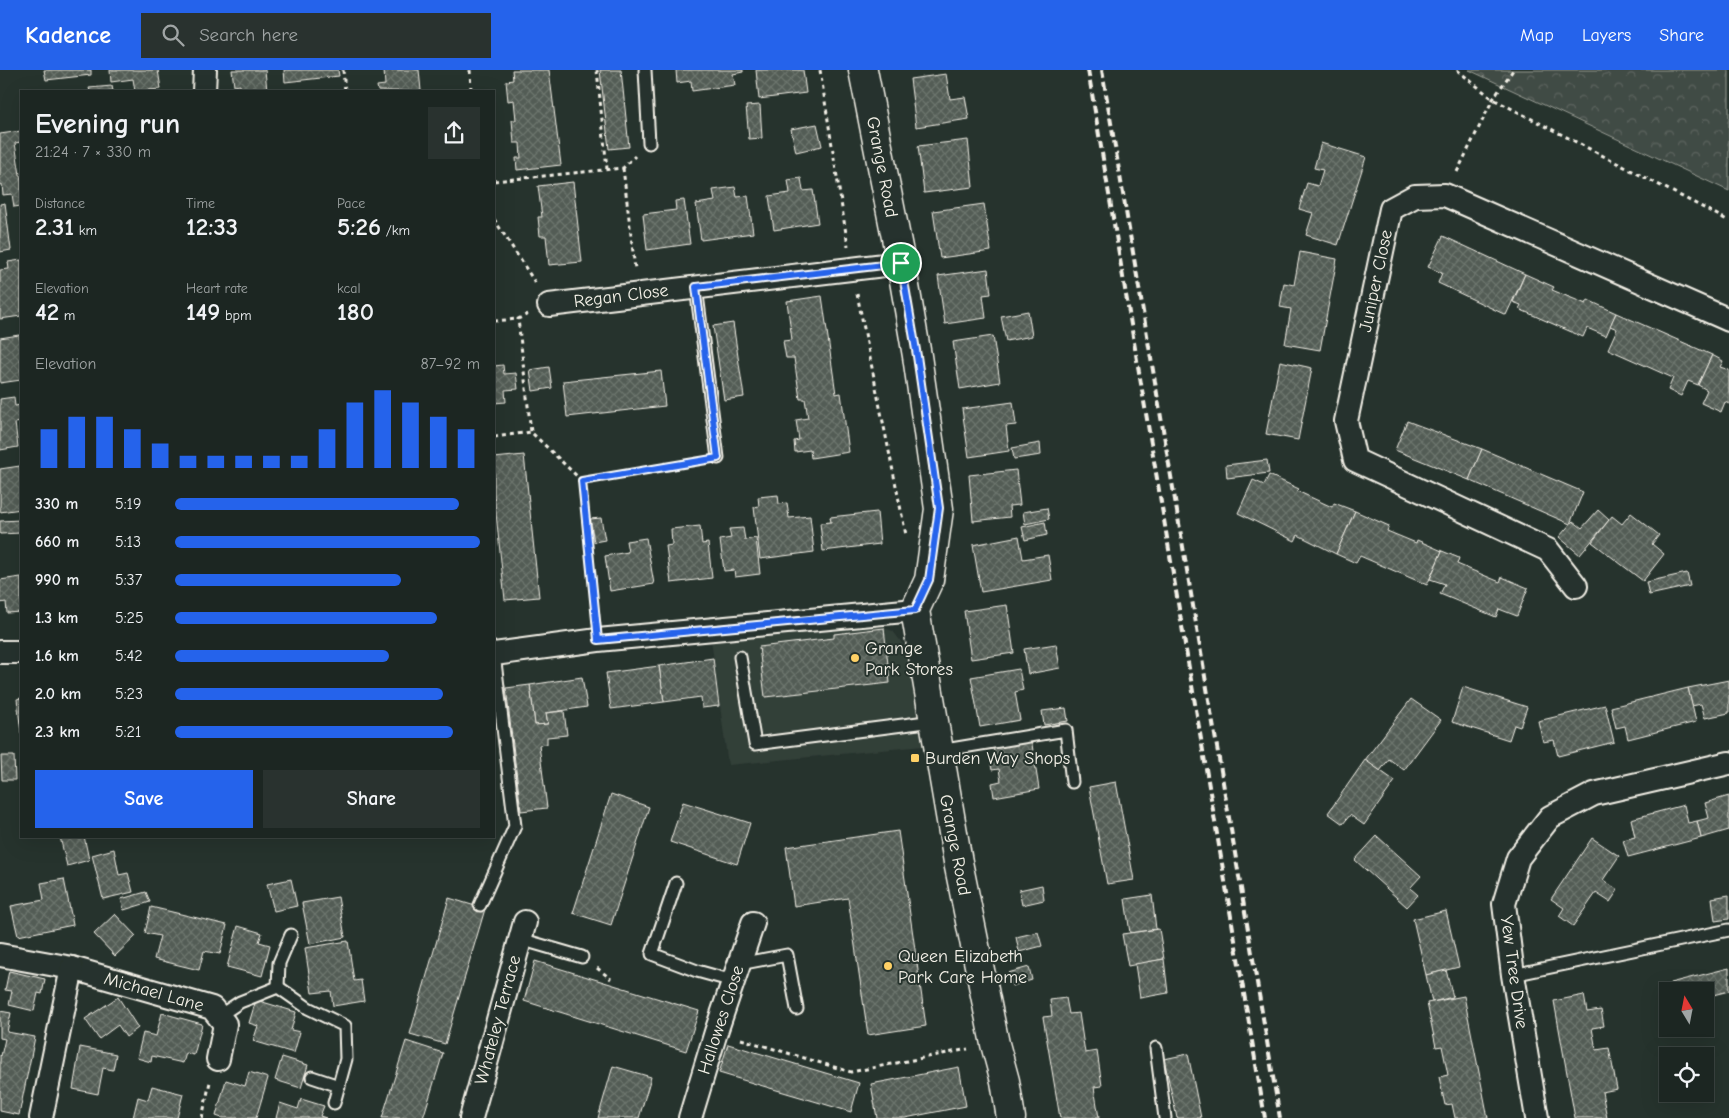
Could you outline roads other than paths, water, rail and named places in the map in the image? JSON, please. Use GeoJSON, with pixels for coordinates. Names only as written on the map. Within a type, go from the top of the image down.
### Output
{"type":"FeatureCollection","features":[{"type":"Feature","properties":{"kind":"street"},"geometry":{"type":"LineString","coordinates":[[204,90],[205,70]]}},
{"type":"Feature","properties":{"kind":"street","name":"Grange Road"},"geometry":{"type":"LineString","coordinates":[[863,70],[901,263],[917,356],[939,508],[929,580],[915,610],[958,862],[1005,1081],[1011,1118]]}},
{"type":"Feature","properties":{"kind":"street","name":"Juniper Close"},"geometry":{"type":"LineString","coordinates":[[1576,586],[1548,550],[1355,460],[1346,421],[1391,209],[1415,196],[1445,195],[1729,320]]}},
{"type":"Feature","properties":{"kind":"street","name":"Regan Close"},"geometry":{"type":"LineString","coordinates":[[549,305],[901,263]]}},
{"type":"Feature","properties":{"kind":"street"},"geometry":{"type":"LineString","coordinates":[[495,654],[598,640],[915,610]]}},
{"type":"Feature","properties":{"kind":"street"},"geometry":{"type":"LineString","coordinates":[[0,652],[20,652]]}},
{"type":"Feature","properties":{"kind":"street","name":"Yew Tree Drive"},"geometry":{"type":"LineString","coordinates":[[1538,1118],[1513,975],[1504,904],[1518,858],[1550,817],[1594,794],[1729,763]]}},
{"type":"Feature","properties":{"kind":"street","name":"Hallowes Close"},"geometry":{"type":"LineString","coordinates":[[690,1118],[716,1032],[753,923]]}},
{"type":"Feature","properties":{"kind":"street","name":"Whateley Terrace"},"geometry":{"type":"LineString","coordinates":[[471,1118],[523,930]]}},
{"type":"Feature","properties":{"kind":"street","name":"Michael Lane"},"geometry":{"type":"LineString","coordinates":[[0,955],[72,968],[212,1008],[225,1024],[218,1060]]}},
{"type":"Feature","properties":{"kind":"street"},"geometry":{"type":"LineString","coordinates":[[41,1118],[72,968]]}},
{"type":"Feature","properties":{"kind":"lane"},"geometry":{"type":"LineString","coordinates":[[645,70],[650,143]]}},
{"type":"Feature","properties":{"kind":"lane"},"geometry":{"type":"LineString","coordinates":[[696,287],[718,458]]}},
{"type":"Feature","properties":{"kind":"lane"},"geometry":{"type":"LineString","coordinates":[[740,657],[755,744],[934,721]]}},
{"type":"Feature","properties":{"kind":"lane"},"geometry":{"type":"LineString","coordinates":[[480,905],[514,826],[495,663]]}},
{"type":"Feature","properties":{"kind":"lane"},"geometry":{"type":"LineString","coordinates":[[938,752],[1066,730],[1072,782]]}},
{"type":"Feature","properties":{"kind":"lane"},"geometry":{"type":"LineString","coordinates":[[676,883],[652,954],[697,971],[736,973],[787,955],[797,1009]]}},
{"type":"Feature","properties":{"kind":"lane"},"geometry":{"type":"LineString","coordinates":[[523,930],[582,957]]}},
{"type":"Feature","properties":{"kind":"lane"},"geometry":{"type":"LineString","coordinates":[[1513,975],[1729,930]]}},
{"type":"Feature","properties":{"kind":"lane"},"geometry":{"type":"LineString","coordinates":[[278,987],[279,963],[291,935]]}},
{"type":"Feature","properties":{"kind":"lane"},"geometry":{"type":"LineString","coordinates":[[219,1016],[240,1002],[278,987]]}},
{"type":"Feature","properties":{"kind":"lane"},"geometry":{"type":"LineString","coordinates":[[278,987],[308,1008],[346,1026],[346,1059],[334,1103]]}},
{"type":"Feature","properties":{"kind":"lane"},"geometry":{"type":"LineString","coordinates":[[1156,1048],[1165,1118]]}},
{"type":"Feature","properties":{"kind":"lane"},"geometry":{"type":"LineString","coordinates":[[312,1078],[339,1086]]}},
{"type":"Feature","properties":{"kind":"railway"},"geometry":{"type":"LineString","coordinates":[[1088,70],[1265,1118]]}},
{"type":"Feature","properties":{"kind":"railway"},"geometry":{"type":"LineString","coordinates":[[1102,70],[1280,1118]]}},
{"type":"Feature","properties":{"kind":"place","name":"Grange Park Stores"},"geometry":{"type":"Point","coordinates":[855,658]}},
{"type":"Feature","properties":{"kind":"place","name":"Burden Way Shops"},"geometry":{"type":"Point","coordinates":[915,758]}},
{"type":"Feature","properties":{"kind":"place","name":"Queen Elizabeth Park Care Home"},"geometry":{"type":"Point","coordinates":[888,966]}}]}
